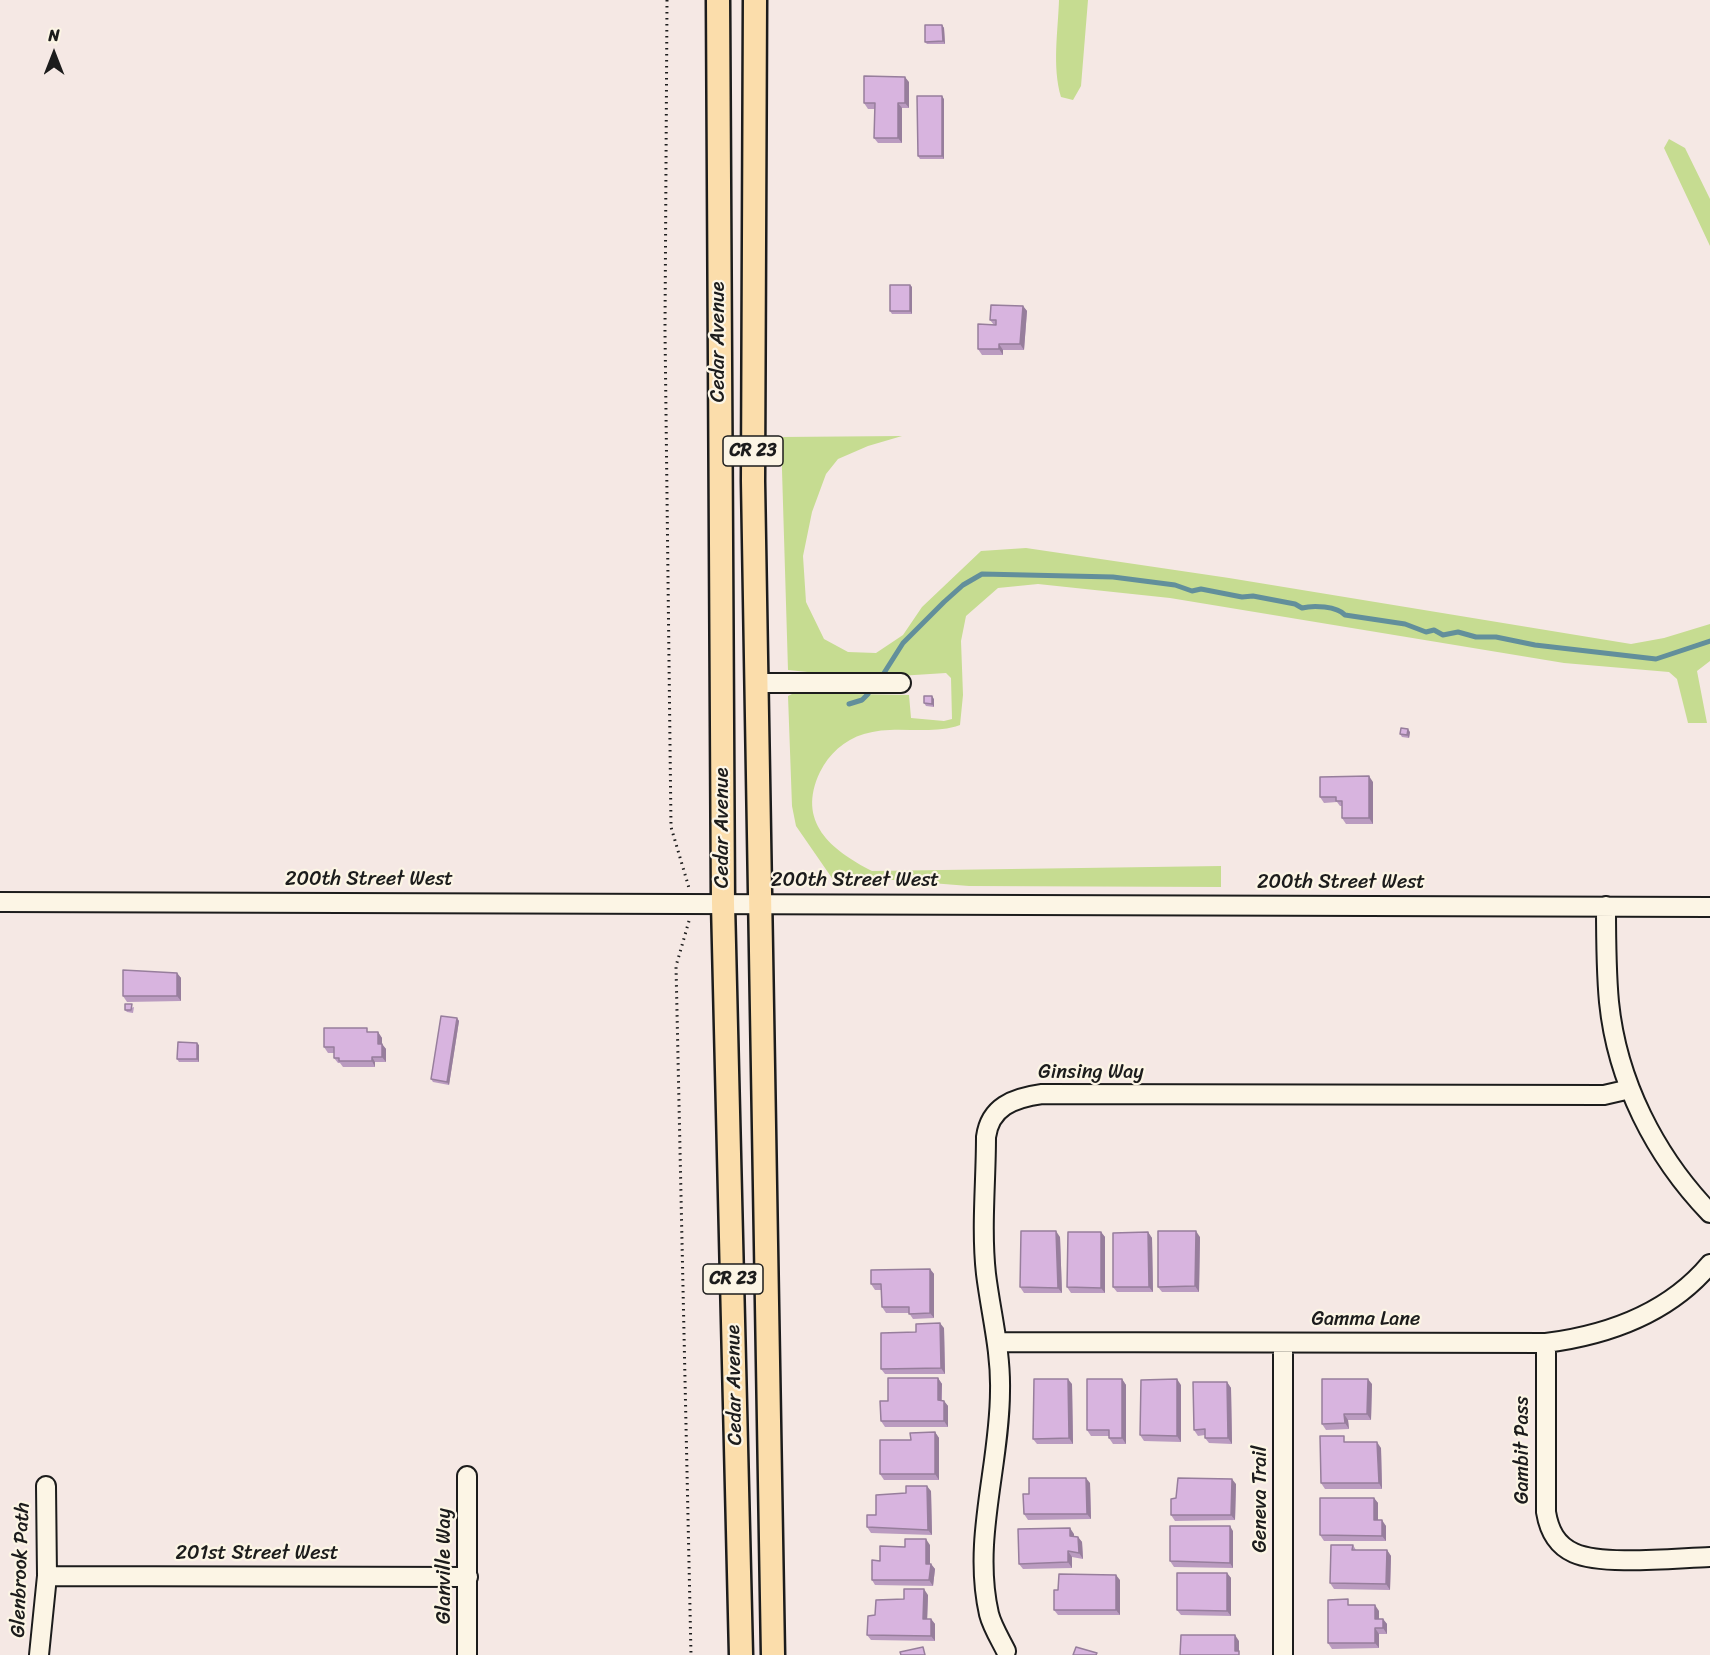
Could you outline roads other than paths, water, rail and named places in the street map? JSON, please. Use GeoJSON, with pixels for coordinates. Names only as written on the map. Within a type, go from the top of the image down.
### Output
{"type":"FeatureCollection","features":[{"type":"Feature","properties":{"kind":"main road","name":"Cedar Avenue"},"geometry":{"type":"LineString","coordinates":[[718,0],[723,903],[741,1655]]}},
{"type":"Feature","properties":{"kind":"main road","name":"Cedar Avenue"},"geometry":{"type":"LineString","coordinates":[[755,0],[753,482],[762,903],[773,1655]]}},
{"type":"Feature","properties":{"kind":"street"},"geometry":{"type":"LineString","coordinates":[[758,683],[901,683]]}},
{"type":"Feature","properties":{"kind":"street","name":"200th Street West"},"geometry":{"type":"LineString","coordinates":[[0,902],[1710,907]]}},
{"type":"Feature","properties":{"kind":"street"},"geometry":{"type":"LineString","coordinates":[[1606,906],[1609,1004],[1622,1066],[1648,1129],[1693,1196],[1710,1213]]}},
{"type":"Feature","properties":{"kind":"street","name":"Ginsing Way"},"geometry":{"type":"LineString","coordinates":[[1006,1651],[990,1617],[985,1572],[988,1505],[1000,1392],[998,1342],[986,1273],[986,1137],[987,1124],[995,1112],[1015,1100],[1042,1094],[1605,1095],[1630,1089]]}},
{"type":"Feature","properties":{"kind":"street","name":"Gamma Lane"},"geometry":{"type":"LineString","coordinates":[[998,1342],[1546,1343],[1590,1336],[1641,1317],[1675,1297],[1710,1264]]}},
{"type":"Feature","properties":{"kind":"street","name":"Geneva Trail"},"geometry":{"type":"LineString","coordinates":[[1283,1343],[1283,1655]]}},
{"type":"Feature","properties":{"kind":"street","name":"Gambit Pass"},"geometry":{"type":"LineString","coordinates":[[1546,1343],[1546,1512],[1552,1535],[1572,1552],[1582,1556],[1710,1557]]}},
{"type":"Feature","properties":{"kind":"street","name":"Glanville Way"},"geometry":{"type":"LineString","coordinates":[[467,1476],[467,1655]]}},
{"type":"Feature","properties":{"kind":"street","name":"Glenbrook Path"},"geometry":{"type":"LineString","coordinates":[[39,1655],[47,1576],[46,1486]]}},
{"type":"Feature","properties":{"kind":"street","name":"201st Street West"},"geometry":{"type":"LineString","coordinates":[[47,1576],[468,1577]]}},
{"type":"Feature","properties":{"kind":"waterway"},"geometry":{"type":"LineString","coordinates":[[884,673],[903,643],[963,585],[982,574],[1113,577],[1175,585],[1192,591],[1201,589],[1242,597],[1253,596],[1295,604],[1302,608],[1331,608],[1345,615],[1405,624],[1426,632],[1434,630],[1443,635],[1458,632],[1476,637],[1496,637],[1535,645],[1656,659],[1710,641]]}},
{"type":"Feature","properties":{"kind":"waterway"},"geometry":{"type":"LineString","coordinates":[[849,704],[862,700],[868,694]]}}]}
